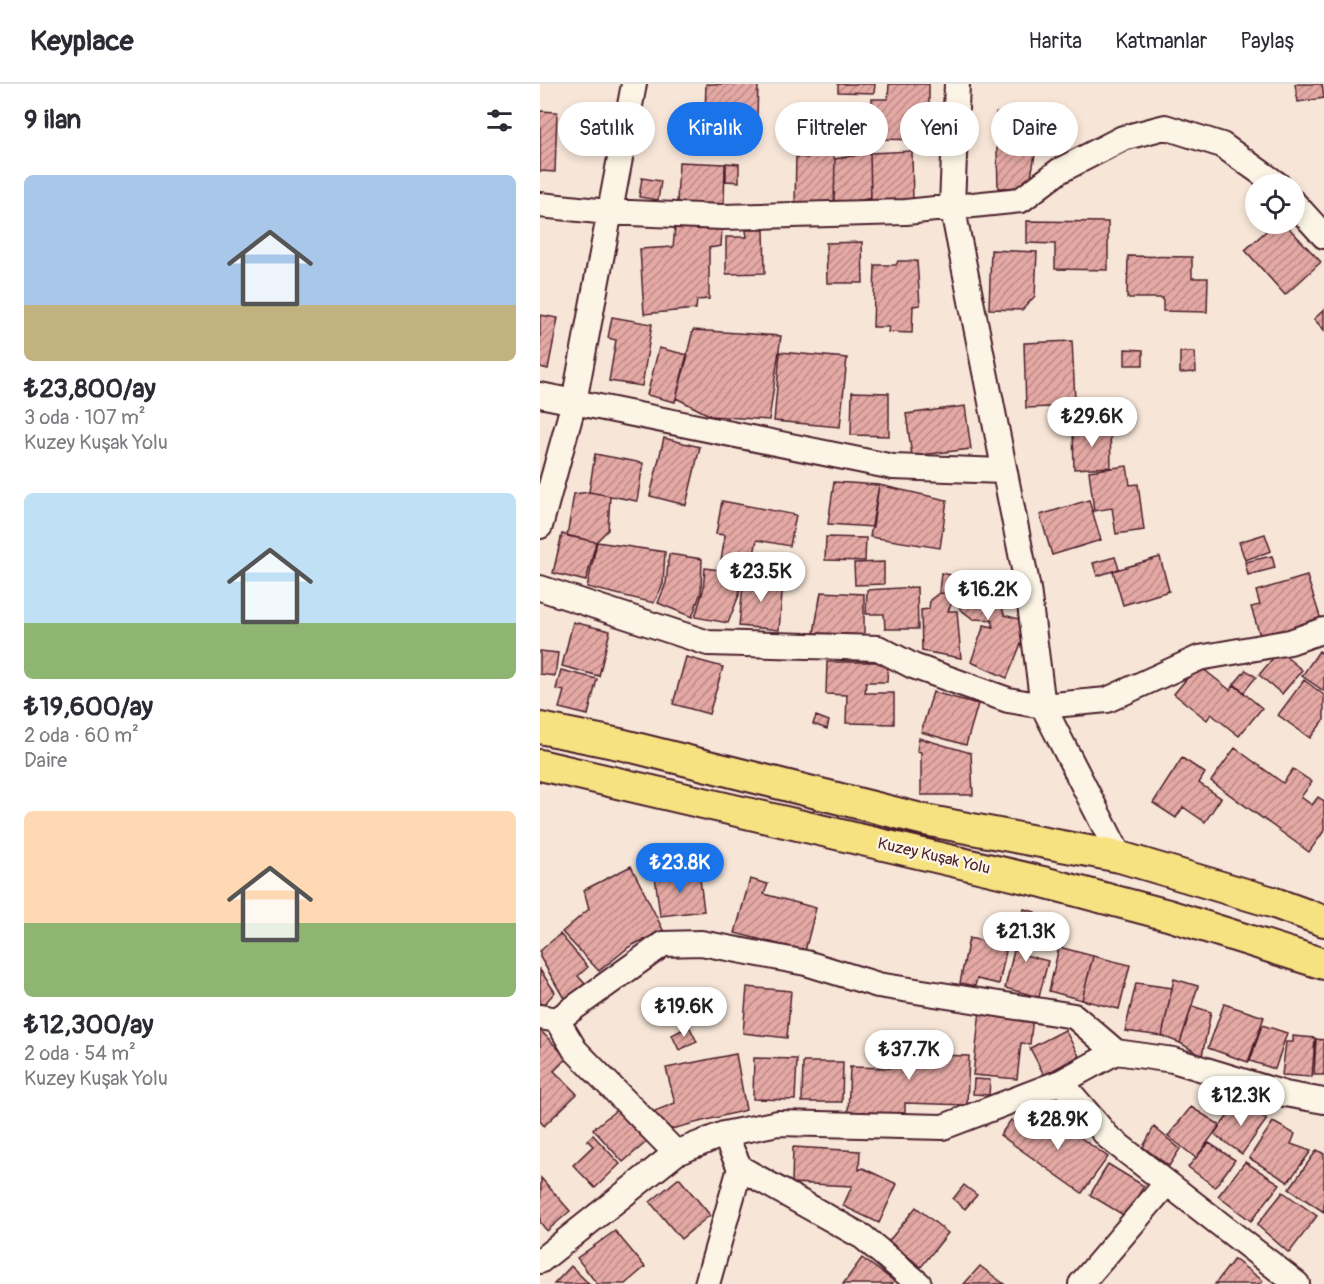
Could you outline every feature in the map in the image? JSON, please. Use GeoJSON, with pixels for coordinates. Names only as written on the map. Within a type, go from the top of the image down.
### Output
{"type":"FeatureCollection","features":[{"type":"Feature","properties":{"kind":"main road","name":"Kuzey Kuşak Yolu"},"geometry":{"type":"LineString","coordinates":[[540,728],[624,745],[925,820],[1120,857],[1272,902],[1324,921]]}},
{"type":"Feature","properties":{"kind":"main road","name":"Kuzey Kuşak Yolu"},"geometry":{"type":"LineString","coordinates":[[540,765],[1043,882],[1168,915],[1324,964]]}},
{"type":"Feature","properties":{"kind":"street"},"geometry":{"type":"LineString","coordinates":[[540,526],[574,402],[608,212],[634,84]]}},
{"type":"Feature","properties":{"kind":"street"},"geometry":{"type":"LineString","coordinates":[[957,84],[952,205],[1028,589],[1043,706],[1120,857]]}},
{"type":"Feature","properties":{"kind":"street"},"geometry":{"type":"LineString","coordinates":[[540,205],[608,212],[722,217],[906,212],[952,205],[1021,200],[1059,171],[1123,138],[1165,127],[1221,145],[1263,174]]}},
{"type":"Feature","properties":{"kind":"street"},"geometry":{"type":"LineString","coordinates":[[1305,215],[1324,236]]}},
{"type":"Feature","properties":{"kind":"street"},"geometry":{"type":"LineString","coordinates":[[540,395],[893,467],[1003,471]]}},
{"type":"Feature","properties":{"kind":"street"},"geometry":{"type":"LineString","coordinates":[[540,588],[708,644],[878,648],[913,666],[1008,700],[1043,706],[1107,700],[1199,658],[1290,642],[1324,630]]}},
{"type":"Feature","properties":{"kind":"street"},"geometry":{"type":"LineString","coordinates":[[676,1153],[575,1050],[549,1019],[663,944],[701,943],[806,963],[878,985],[1074,1016],[1116,1052],[1173,1060],[1285,1094],[1324,1101]]}},
{"type":"Feature","properties":{"kind":"street"},"geometry":{"type":"LineString","coordinates":[[540,1261],[676,1153],[724,1134],[778,1124],[943,1127],[1060,1082],[1116,1052]]}},
{"type":"Feature","properties":{"kind":"street"},"geometry":{"type":"LineString","coordinates":[[1060,1082],[1108,1137],[1297,1284]]}},
{"type":"Feature","properties":{"kind":"street"},"geometry":{"type":"LineString","coordinates":[[724,1134],[740,1168],[863,1237],[919,1284]]}},
{"type":"Feature","properties":{"kind":"street"},"geometry":{"type":"LineString","coordinates":[[708,1284],[740,1168]]}},
{"type":"Feature","properties":{"kind":"street"},"geometry":{"type":"LineString","coordinates":[[1081,1284],[1166,1184]]}},
{"type":"Feature","properties":{"kind":"building"},"geometry":{"type":"Polygon","coordinates":[[[706,84],[758,84],[757,102],[705,102],[706,84]]]}},
{"type":"Feature","properties":{"kind":"building"},"geometry":{"type":"Polygon","coordinates":[[[838,84],[875,84],[874,93],[838,92],[838,84]]]}},
{"type":"Feature","properties":{"kind":"building"},"geometry":{"type":"Polygon","coordinates":[[[889,84],[929,84],[929,102],[900,102],[900,139],[888,139],[888,102],[872,102],[872,99],[888,99],[889,84]]]}},
{"type":"Feature","properties":{"kind":"building"},"geometry":{"type":"Polygon","coordinates":[[[1295,84],[1322,84],[1324,98],[1298,102],[1295,84]]]}},
{"type":"Feature","properties":{"kind":"building"},"geometry":{"type":"Polygon","coordinates":[[[540,111],[557,112],[555,172],[540,171],[540,111]]]}},
{"type":"Feature","properties":{"kind":"building"},"geometry":{"type":"Polygon","coordinates":[[[888,152],[900,152],[900,156],[912,156],[913,204],[871,204],[870,156],[888,156],[888,152]]]}},
{"type":"Feature","properties":{"kind":"building"},"geometry":{"type":"Polygon","coordinates":[[[808,156],[833,156],[835,159],[834,206],[795,204],[796,157],[808,158],[808,156]]]}},
{"type":"Feature","properties":{"kind":"building"},"geometry":{"type":"Polygon","coordinates":[[[870,156],[871,198],[834,206],[835,159],[870,156]]]}},
{"type":"Feature","properties":{"kind":"building"},"geometry":{"type":"Polygon","coordinates":[[[997,156],[1035,156],[1029,187],[998,188],[997,156]]]}},
{"type":"Feature","properties":{"kind":"building"},"geometry":{"type":"Polygon","coordinates":[[[679,162],[725,164],[724,205],[677,203],[679,162]]]}},
{"type":"Feature","properties":{"kind":"building"},"geometry":{"type":"Polygon","coordinates":[[[726,163],[739,164],[739,182],[726,181],[726,163]]]}},
{"type":"Feature","properties":{"kind":"building"},"geometry":{"type":"Polygon","coordinates":[[[642,178],[661,181],[658,200],[639,197],[642,178]]]}},
{"type":"Feature","properties":{"kind":"building"},"geometry":{"type":"Polygon","coordinates":[[[1027,221],[1108,222],[1108,270],[1055,269],[1055,244],[1027,243],[1027,221]]]}},
{"type":"Feature","properties":{"kind":"building"},"geometry":{"type":"Polygon","coordinates":[[[675,228],[722,228],[721,246],[709,248],[709,299],[697,300],[696,309],[644,314],[640,249],[673,247],[675,228]]]}},
{"type":"Feature","properties":{"kind":"building"},"geometry":{"type":"Polygon","coordinates":[[[746,230],[764,230],[765,273],[726,274],[726,237],[747,237],[746,230]]]}},
{"type":"Feature","properties":{"kind":"building"},"geometry":{"type":"Polygon","coordinates":[[[1263,234],[1294,234],[1321,262],[1285,295],[1245,250],[1263,234]]]}},
{"type":"Feature","properties":{"kind":"building"},"geometry":{"type":"Polygon","coordinates":[[[862,242],[863,283],[827,283],[826,243],[862,242]]]}},
{"type":"Feature","properties":{"kind":"building"},"geometry":{"type":"Polygon","coordinates":[[[991,250],[1037,252],[1035,296],[1022,310],[989,309],[991,250]]]}},
{"type":"Feature","properties":{"kind":"building"},"geometry":{"type":"Polygon","coordinates":[[[1128,256],[1192,257],[1192,278],[1208,278],[1207,312],[1163,311],[1163,298],[1127,298],[1128,256]]]}},
{"type":"Feature","properties":{"kind":"building"},"geometry":{"type":"Polygon","coordinates":[[[898,261],[917,261],[920,305],[913,306],[912,333],[888,332],[889,327],[873,327],[875,265],[896,265],[898,261]]]}},
{"type":"Feature","properties":{"kind":"building"},"geometry":{"type":"Polygon","coordinates":[[[1324,310],[1324,330],[1314,319],[1324,310]]]}},
{"type":"Feature","properties":{"kind":"building"},"geometry":{"type":"Polygon","coordinates":[[[540,315],[558,318],[548,369],[540,367],[540,315]]]}},
{"type":"Feature","properties":{"kind":"building"},"geometry":{"type":"Polygon","coordinates":[[[612,317],[652,324],[642,386],[609,381],[616,340],[608,338],[612,317]]]}},
{"type":"Feature","properties":{"kind":"building"},"geometry":{"type":"Polygon","coordinates":[[[693,330],[781,336],[769,420],[711,416],[676,398],[693,330]]]}},
{"type":"Feature","properties":{"kind":"building"},"geometry":{"type":"Polygon","coordinates":[[[1072,341],[1076,419],[1052,421],[1051,407],[1026,408],[1024,343],[1072,341]]]}},
{"type":"Feature","properties":{"kind":"building"},"geometry":{"type":"Polygon","coordinates":[[[659,348],[688,355],[675,402],[647,395],[659,348]]]}},
{"type":"Feature","properties":{"kind":"building"},"geometry":{"type":"Polygon","coordinates":[[[1125,349],[1143,350],[1143,365],[1125,365],[1125,349]]]}},
{"type":"Feature","properties":{"kind":"building"},"geometry":{"type":"Polygon","coordinates":[[[780,352],[847,358],[840,427],[774,421],[780,352]]]}},
{"type":"Feature","properties":{"kind":"building"},"geometry":{"type":"Polygon","coordinates":[[[1180,352],[1195,352],[1196,372],[1180,373],[1180,352]]]}},
{"type":"Feature","properties":{"kind":"building"},"geometry":{"type":"Polygon","coordinates":[[[852,392],[889,393],[889,436],[851,435],[852,392]]]}},
{"type":"Feature","properties":{"kind":"building"},"geometry":{"type":"Polygon","coordinates":[[[965,406],[971,449],[912,456],[906,414],[965,406]]]}},
{"type":"Feature","properties":{"kind":"building"},"geometry":{"type":"Polygon","coordinates":[[[1110,426],[1111,467],[1074,469],[1073,428],[1110,426]]]}},
{"type":"Feature","properties":{"kind":"building"},"geometry":{"type":"Polygon","coordinates":[[[664,438],[700,447],[686,505],[650,496],[664,438]]]}},
{"type":"Feature","properties":{"kind":"building"},"geometry":{"type":"Polygon","coordinates":[[[595,454],[643,463],[637,501],[589,492],[595,454]]]}},
{"type":"Feature","properties":{"kind":"building"},"geometry":{"type":"Polygon","coordinates":[[[1127,466],[1130,485],[1138,484],[1144,530],[1116,534],[1112,508],[1094,511],[1089,471],[1127,466]]]}},
{"type":"Feature","properties":{"kind":"building"},"geometry":{"type":"Polygon","coordinates":[[[834,482],[879,485],[873,527],[828,524],[834,482]]]}},
{"type":"Feature","properties":{"kind":"building"},"geometry":{"type":"Polygon","coordinates":[[[879,485],[947,500],[940,548],[870,537],[879,485]]]}},
{"type":"Feature","properties":{"kind":"building"},"geometry":{"type":"Polygon","coordinates":[[[589,492],[610,496],[608,530],[596,542],[567,536],[574,494],[589,492]]]}},
{"type":"Feature","properties":{"kind":"building"},"geometry":{"type":"Polygon","coordinates":[[[1089,500],[1101,540],[1052,555],[1040,515],[1089,500]]]}},
{"type":"Feature","properties":{"kind":"building"},"geometry":{"type":"Polygon","coordinates":[[[722,501],[796,515],[790,546],[757,540],[751,567],[721,561],[725,535],[716,534],[722,501]]]}},
{"type":"Feature","properties":{"kind":"building"},"geometry":{"type":"Polygon","coordinates":[[[562,534],[596,542],[586,581],[553,573],[562,534]]]}},
{"type":"Feature","properties":{"kind":"building"},"geometry":{"type":"Polygon","coordinates":[[[1265,534],[1271,551],[1245,560],[1239,542],[1265,534]]]}},
{"type":"Feature","properties":{"kind":"building"},"geometry":{"type":"Polygon","coordinates":[[[826,537],[866,538],[865,561],[825,560],[826,537]]]}},
{"type":"Feature","properties":{"kind":"building"},"geometry":{"type":"Polygon","coordinates":[[[597,542],[665,552],[663,584],[654,603],[587,587],[597,542]]]}},
{"type":"Feature","properties":{"kind":"building"},"geometry":{"type":"Polygon","coordinates":[[[669,554],[702,559],[701,592],[692,617],[658,603],[666,583],[669,554]]]}},
{"type":"Feature","properties":{"kind":"building"},"geometry":{"type":"Polygon","coordinates":[[[1272,556],[1275,568],[1248,575],[1245,562],[1272,556]]]}},
{"type":"Feature","properties":{"kind":"building"},"geometry":{"type":"Polygon","coordinates":[[[1115,557],[1119,569],[1097,576],[1093,563],[1115,557]]]}},
{"type":"Feature","properties":{"kind":"building"},"geometry":{"type":"Polygon","coordinates":[[[1160,557],[1169,591],[1123,605],[1113,571],[1160,557]]]}},
{"type":"Feature","properties":{"kind":"building"},"geometry":{"type":"Polygon","coordinates":[[[884,562],[884,584],[855,585],[854,563],[884,562]]]}},
{"type":"Feature","properties":{"kind":"building"},"geometry":{"type":"Polygon","coordinates":[[[705,568],[741,573],[739,595],[728,623],[695,617],[703,591],[705,568]]]}},
{"type":"Feature","properties":{"kind":"building"},"geometry":{"type":"Polygon","coordinates":[[[941,573],[1006,586],[1007,601],[1001,602],[1004,615],[1019,619],[1023,639],[1007,678],[971,662],[984,625],[993,627],[992,620],[973,619],[960,609],[956,594],[939,593],[941,573]]]}},
{"type":"Feature","properties":{"kind":"building"},"geometry":{"type":"Polygon","coordinates":[[[744,575],[783,582],[779,630],[739,626],[744,575]]]}},
{"type":"Feature","properties":{"kind":"building"},"geometry":{"type":"Polygon","coordinates":[[[1307,576],[1321,620],[1261,639],[1251,607],[1260,605],[1256,591],[1307,576]]]}},
{"type":"Feature","properties":{"kind":"building"},"geometry":{"type":"Polygon","coordinates":[[[917,587],[918,629],[885,629],[884,614],[866,614],[867,590],[917,587]]]}},
{"type":"Feature","properties":{"kind":"building"},"geometry":{"type":"Polygon","coordinates":[[[821,592],[864,594],[864,635],[814,633],[821,592]]]}},
{"type":"Feature","properties":{"kind":"building"},"geometry":{"type":"Polygon","coordinates":[[[939,593],[956,594],[948,611],[957,611],[961,658],[922,651],[921,610],[929,609],[930,600],[939,593]]]}},
{"type":"Feature","properties":{"kind":"building"},"geometry":{"type":"Polygon","coordinates":[[[573,622],[610,631],[599,676],[562,666],[573,622]]]}},
{"type":"Feature","properties":{"kind":"building"},"geometry":{"type":"Polygon","coordinates":[[[540,651],[558,653],[555,676],[540,674],[540,651]]]}},
{"type":"Feature","properties":{"kind":"building"},"geometry":{"type":"Polygon","coordinates":[[[1279,651],[1302,670],[1282,694],[1259,675],[1279,651]]]}},
{"type":"Feature","properties":{"kind":"building"},"geometry":{"type":"Polygon","coordinates":[[[1319,651],[1324,654],[1324,691],[1302,676],[1319,651]]]}},
{"type":"Feature","properties":{"kind":"building"},"geometry":{"type":"Polygon","coordinates":[[[686,657],[723,667],[709,714],[673,704],[686,657]]]}},
{"type":"Feature","properties":{"kind":"building"},"geometry":{"type":"Polygon","coordinates":[[[827,662],[888,662],[887,682],[866,682],[865,693],[894,693],[894,724],[846,723],[847,695],[826,694],[827,662]]]}},
{"type":"Feature","properties":{"kind":"building"},"geometry":{"type":"Polygon","coordinates":[[[1198,665],[1230,690],[1234,685],[1262,708],[1239,736],[1211,714],[1207,720],[1174,694],[1198,665]]]}},
{"type":"Feature","properties":{"kind":"building"},"geometry":{"type":"Polygon","coordinates":[[[561,670],[597,679],[588,715],[559,708],[564,691],[556,689],[561,670]]]}},
{"type":"Feature","properties":{"kind":"building"},"geometry":{"type":"Polygon","coordinates":[[[1246,670],[1256,677],[1244,692],[1234,684],[1246,670]]]}},
{"type":"Feature","properties":{"kind":"building"},"geometry":{"type":"Polygon","coordinates":[[[1304,680],[1324,695],[1324,720],[1310,738],[1278,715],[1304,680]]]}},
{"type":"Feature","properties":{"kind":"building"},"geometry":{"type":"Polygon","coordinates":[[[933,692],[978,704],[966,745],[921,732],[933,692]]]}},
{"type":"Feature","properties":{"kind":"building"},"geometry":{"type":"Polygon","coordinates":[[[816,716],[829,721],[827,729],[813,724],[816,716]]]}},
{"type":"Feature","properties":{"kind":"building"},"geometry":{"type":"Polygon","coordinates":[[[919,738],[971,753],[973,795],[921,795],[921,752],[917,751],[919,738]]]}},
{"type":"Feature","properties":{"kind":"building"},"geometry":{"type":"Polygon","coordinates":[[[1235,748],[1283,783],[1293,769],[1312,782],[1301,797],[1312,805],[1318,797],[1324,801],[1324,831],[1309,852],[1211,781],[1235,748]]]}},
{"type":"Feature","properties":{"kind":"building"},"geometry":{"type":"Polygon","coordinates":[[[1182,758],[1205,773],[1199,783],[1221,798],[1205,822],[1183,807],[1176,818],[1153,803],[1182,758]]]}},
{"type":"Feature","properties":{"kind":"building"},"geometry":{"type":"Polygon","coordinates":[[[631,866],[663,930],[629,947],[599,971],[562,932],[589,909],[584,890],[631,866]]]}},
{"type":"Feature","properties":{"kind":"building"},"geometry":{"type":"Polygon","coordinates":[[[699,871],[704,911],[660,916],[655,876],[699,871]]]}},
{"type":"Feature","properties":{"kind":"building"},"geometry":{"type":"Polygon","coordinates":[[[750,879],[768,884],[764,894],[816,908],[805,951],[735,933],[750,879]]]}},
{"type":"Feature","properties":{"kind":"building"},"geometry":{"type":"Polygon","coordinates":[[[1024,909],[1035,912],[1025,955],[1048,961],[1039,997],[1005,988],[1024,909]]]}},
{"type":"Feature","properties":{"kind":"building"},"geometry":{"type":"Polygon","coordinates":[[[560,934],[588,967],[578,976],[586,985],[566,1002],[540,957],[540,951],[560,934]]]}},
{"type":"Feature","properties":{"kind":"building"},"geometry":{"type":"Polygon","coordinates":[[[969,938],[1007,946],[999,984],[977,979],[975,986],[960,983],[969,938]]]}},
{"type":"Feature","properties":{"kind":"building"},"geometry":{"type":"Polygon","coordinates":[[[1059,947],[1093,956],[1082,1000],[1049,991],[1059,947]]]}},
{"type":"Feature","properties":{"kind":"building"},"geometry":{"type":"Polygon","coordinates":[[[1093,956],[1130,965],[1119,1009],[1082,1000],[1093,956]]]}},
{"type":"Feature","properties":{"kind":"building"},"geometry":{"type":"Polygon","coordinates":[[[540,970],[555,992],[540,1009],[540,970]]]}},
{"type":"Feature","properties":{"kind":"building"},"geometry":{"type":"Polygon","coordinates":[[[1174,979],[1198,986],[1180,1043],[1162,1036],[1174,979]]]}},
{"type":"Feature","properties":{"kind":"building"},"geometry":{"type":"Polygon","coordinates":[[[1136,983],[1172,988],[1162,1036],[1125,1031],[1136,983]]]}},
{"type":"Feature","properties":{"kind":"building"},"geometry":{"type":"Polygon","coordinates":[[[747,987],[791,991],[787,1038],[743,1033],[747,987]]]}},
{"type":"Feature","properties":{"kind":"building"},"geometry":{"type":"Polygon","coordinates":[[[1224,1004],[1264,1017],[1248,1062],[1208,1048],[1224,1004]]]}},
{"type":"Feature","properties":{"kind":"building"},"geometry":{"type":"Polygon","coordinates":[[[1192,1006],[1211,1012],[1202,1056],[1180,1043],[1192,1006]]]}},
{"type":"Feature","properties":{"kind":"building"},"geometry":{"type":"Polygon","coordinates":[[[980,1010],[1033,1016],[1030,1044],[1021,1043],[1017,1079],[973,1075],[980,1010]]]}},
{"type":"Feature","properties":{"kind":"building"},"geometry":{"type":"Polygon","coordinates":[[[1262,1025],[1287,1033],[1275,1069],[1250,1061],[1262,1025]]]}},
{"type":"Feature","properties":{"kind":"building"},"geometry":{"type":"Polygon","coordinates":[[[689,1026],[697,1042],[679,1050],[672,1035],[689,1026]]]}},
{"type":"Feature","properties":{"kind":"building"},"geometry":{"type":"Polygon","coordinates":[[[540,1030],[567,1058],[554,1071],[577,1094],[544,1126],[540,1121],[540,1030]]]}},
{"type":"Feature","properties":{"kind":"building"},"geometry":{"type":"Polygon","coordinates":[[[1065,1030],[1079,1056],[1044,1075],[1030,1048],[1065,1030]]]}},
{"type":"Feature","properties":{"kind":"building"},"geometry":{"type":"Polygon","coordinates":[[[918,1034],[936,1034],[935,1055],[969,1056],[967,1105],[905,1103],[905,1116],[848,1114],[850,1067],[890,1068],[891,1044],[918,1045],[918,1034]]]}},
{"type":"Feature","properties":{"kind":"building"},"geometry":{"type":"Polygon","coordinates":[[[1293,1036],[1315,1038],[1312,1077],[1282,1075],[1286,1042],[1293,1042],[1293,1036]]]}},
{"type":"Feature","properties":{"kind":"building"},"geometry":{"type":"Polygon","coordinates":[[[1316,1039],[1324,1040],[1324,1075],[1314,1075],[1316,1039]]]}},
{"type":"Feature","properties":{"kind":"building"},"geometry":{"type":"Polygon","coordinates":[[[736,1054],[746,1110],[664,1131],[650,1113],[675,1103],[666,1068],[736,1054]]]}},
{"type":"Feature","properties":{"kind":"building"},"geometry":{"type":"Polygon","coordinates":[[[754,1058],[797,1059],[795,1100],[753,1099],[754,1058]]]}},
{"type":"Feature","properties":{"kind":"building"},"geometry":{"type":"Polygon","coordinates":[[[803,1062],[843,1062],[842,1102],[802,1102],[803,1062]]]}},
{"type":"Feature","properties":{"kind":"building"},"geometry":{"type":"Polygon","coordinates":[[[974,1079],[990,1080],[989,1095],[973,1094],[974,1079]]]}},
{"type":"Feature","properties":{"kind":"building"},"geometry":{"type":"Polygon","coordinates":[[[1239,1101],[1267,1119],[1242,1154],[1214,1134],[1239,1101]]]}},
{"type":"Feature","properties":{"kind":"building"},"geometry":{"type":"Polygon","coordinates":[[[620,1107],[649,1140],[623,1162],[593,1129],[620,1107]]]}},
{"type":"Feature","properties":{"kind":"building"},"geometry":{"type":"Polygon","coordinates":[[[1191,1107],[1220,1125],[1196,1158],[1168,1136],[1191,1107]]]}},
{"type":"Feature","properties":{"kind":"building"},"geometry":{"type":"Polygon","coordinates":[[[1054,1119],[1108,1157],[1082,1193],[1000,1135],[1011,1120],[1025,1130],[1032,1120],[1046,1130],[1054,1119]]]}},
{"type":"Feature","properties":{"kind":"building"},"geometry":{"type":"Polygon","coordinates":[[[1273,1122],[1295,1134],[1291,1144],[1311,1151],[1288,1182],[1249,1158],[1273,1122]]]}},
{"type":"Feature","properties":{"kind":"building"},"geometry":{"type":"Polygon","coordinates":[[[1154,1127],[1180,1149],[1169,1166],[1143,1147],[1154,1127]]]}},
{"type":"Feature","properties":{"kind":"building"},"geometry":{"type":"Polygon","coordinates":[[[593,1135],[620,1164],[595,1188],[573,1165],[593,1146],[587,1140],[593,1135]]]}},
{"type":"Feature","properties":{"kind":"building"},"geometry":{"type":"Polygon","coordinates":[[[1209,1143],[1235,1160],[1215,1187],[1188,1167],[1209,1143]]]}},
{"type":"Feature","properties":{"kind":"building"},"geometry":{"type":"Polygon","coordinates":[[[793,1147],[860,1151],[859,1170],[863,1168],[897,1184],[879,1223],[843,1206],[852,1186],[792,1183],[793,1147]]]}},
{"type":"Feature","properties":{"kind":"building"},"geometry":{"type":"Polygon","coordinates":[[[1317,1150],[1324,1154],[1324,1212],[1289,1189],[1317,1150]]]}},
{"type":"Feature","properties":{"kind":"building"},"geometry":{"type":"Polygon","coordinates":[[[1245,1162],[1280,1184],[1251,1221],[1218,1196],[1245,1162]]]}},
{"type":"Feature","properties":{"kind":"building"},"geometry":{"type":"Polygon","coordinates":[[[1108,1164],[1144,1186],[1125,1216],[1090,1195],[1108,1164]]]}},
{"type":"Feature","properties":{"kind":"building"},"geometry":{"type":"Polygon","coordinates":[[[541,1178],[570,1211],[547,1231],[540,1222],[541,1178]]]}},
{"type":"Feature","properties":{"kind":"building"},"geometry":{"type":"Polygon","coordinates":[[[679,1178],[710,1215],[681,1239],[650,1202],[679,1178]]]}},
{"type":"Feature","properties":{"kind":"building"},"geometry":{"type":"Polygon","coordinates":[[[964,1185],[977,1195],[965,1209],[953,1199],[964,1185]]]}},
{"type":"Feature","properties":{"kind":"building"},"geometry":{"type":"Polygon","coordinates":[[[1283,1192],[1317,1216],[1289,1253],[1257,1225],[1283,1192]]]}},
{"type":"Feature","properties":{"kind":"building"},"geometry":{"type":"Polygon","coordinates":[[[916,1207],[948,1233],[921,1267],[889,1241],[916,1207]]]}},
{"type":"Feature","properties":{"kind":"building"},"geometry":{"type":"Polygon","coordinates":[[[615,1231],[645,1267],[625,1284],[597,1284],[577,1258],[615,1231]]]}},
{"type":"Feature","properties":{"kind":"building"},"geometry":{"type":"Polygon","coordinates":[[[862,1258],[894,1281],[892,1284],[843,1284],[862,1258]]]}},
{"type":"Feature","properties":{"kind":"building"},"geometry":{"type":"Polygon","coordinates":[[[1234,1259],[1263,1281],[1261,1284],[1215,1284],[1234,1259]]]}},
{"type":"Feature","properties":{"kind":"building"},"geometry":{"type":"Polygon","coordinates":[[[571,1266],[589,1284],[554,1284],[571,1266]]]}},
{"type":"Feature","properties":{"kind":"building"},"geometry":{"type":"Polygon","coordinates":[[[980,1266],[1004,1284],[964,1284],[980,1266]]]}}]}
